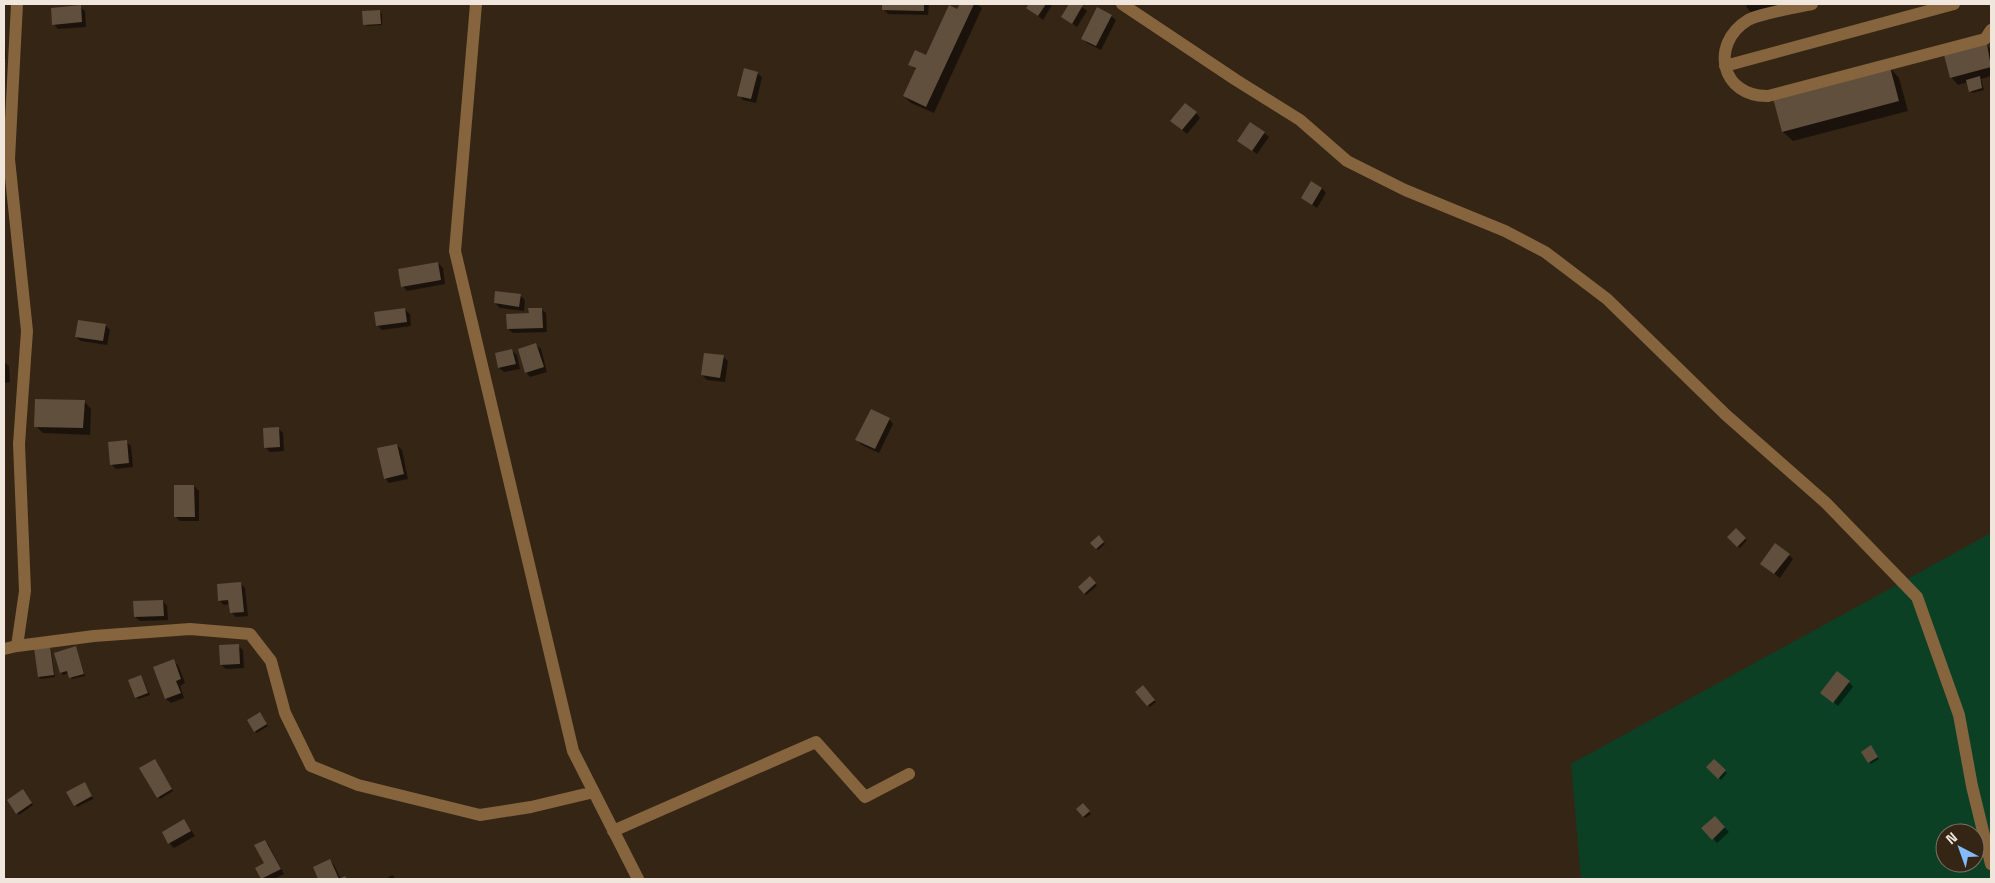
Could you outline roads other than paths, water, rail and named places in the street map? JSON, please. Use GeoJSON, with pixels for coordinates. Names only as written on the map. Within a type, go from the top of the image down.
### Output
{"type":"FeatureCollection","features":[{"type":"Feature","properties":{"kind":"street"},"geometry":{"type":"LineString","coordinates":[[17,4],[9,159],[27,331],[19,444],[25,591],[17,646]]}},
{"type":"Feature","properties":{"kind":"street"},"geometry":{"type":"LineString","coordinates":[[476,4],[455,251],[574,751],[638,879]]}},
{"type":"Feature","properties":{"kind":"street"},"geometry":{"type":"LineString","coordinates":[[1122,4],[1300,120],[1347,161],[1405,190],[1505,231],[1545,252],[1607,299],[1726,415],[1826,503],[1917,597],[1959,715],[1972,786],[1991,864]]}},
{"type":"Feature","properties":{"kind":"street"},"geometry":{"type":"LineString","coordinates":[[1812,4],[1749,19],[1736,29],[1728,40],[1724,54],[1725,66],[1727,75],[1744,92],[1756,96],[1768,96],[1985,40],[1991,30]]}},
{"type":"Feature","properties":{"kind":"street"},"geometry":{"type":"LineString","coordinates":[[1725,66],[1954,4]]}},
{"type":"Feature","properties":{"kind":"street"},"geometry":{"type":"LineString","coordinates":[[4,649],[94,636],[190,629],[250,634],[271,661],[285,713],[311,766],[358,785],[480,815],[531,808],[594,792]]}},
{"type":"Feature","properties":{"kind":"street"},"geometry":{"type":"LineString","coordinates":[[614,831],[816,742],[865,797],[909,774]]}}]}
